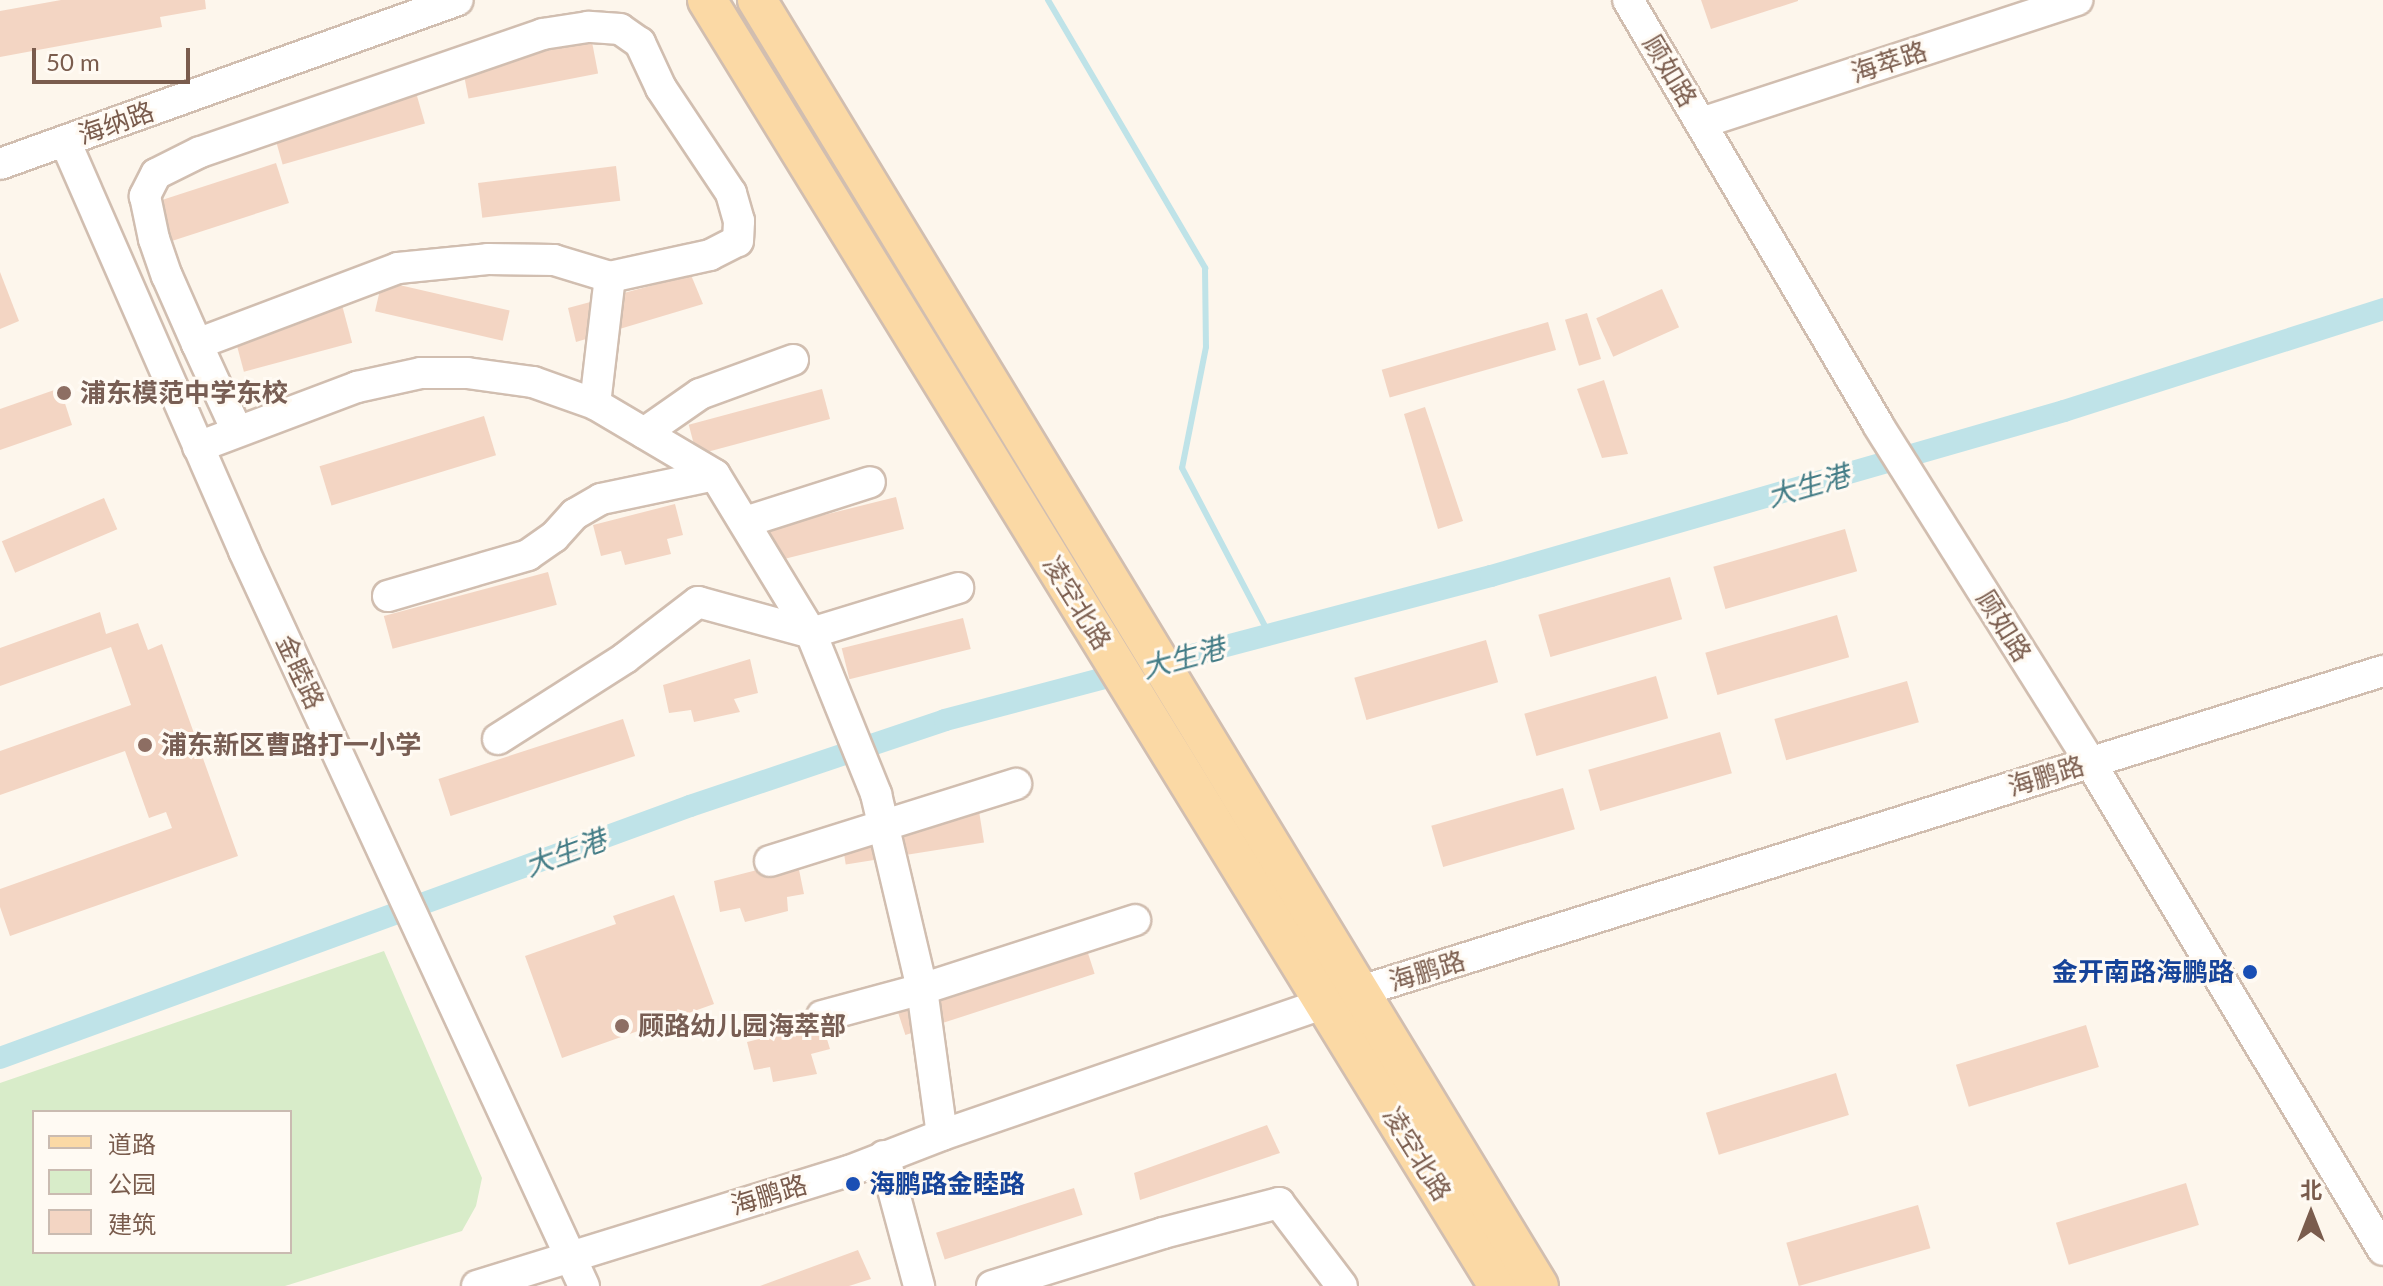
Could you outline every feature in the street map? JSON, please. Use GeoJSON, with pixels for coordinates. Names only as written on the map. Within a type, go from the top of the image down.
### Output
{"type":"FeatureCollection","features":[{"type":"Feature","properties":{"kind":"main road","name":"凌空北路"},"geometry":{"type":"LineString","coordinates":[[707,0],[1498,1286]]}},
{"type":"Feature","properties":{"kind":"main road","name":"凌空北路"},"geometry":{"type":"LineString","coordinates":[[757,0],[1539,1286]]}},
{"type":"Feature","properties":{"kind":"street","name":"海纳路"},"geometry":{"type":"LineString","coordinates":[[0,164],[458,0]]}},
{"type":"Feature","properties":{"kind":"street","name":"顾如路"},"geometry":{"type":"LineString","coordinates":[[1628,0],[1878,425],[2090,762],[2383,1250]]}},
{"type":"Feature","properties":{"kind":"street","name":"海萃路"},"geometry":{"type":"LineString","coordinates":[[1701,123],[2077,0]]}},
{"type":"Feature","properties":{"kind":"street"},"geometry":{"type":"LineString","coordinates":[[197,344],[398,268],[488,259],[554,260],[610,277],[710,255],[738,241],[739,221],[731,193],[661,88],[640,43],[620,29],[588,27],[543,34],[200,152],[156,174],[145,196],[154,239],[197,344],[237,431]]}},
{"type":"Feature","properties":{"kind":"street","name":"金睦路"},"geometry":{"type":"LineString","coordinates":[[65,141],[198,447],[584,1286]]}},
{"type":"Feature","properties":{"kind":"street"},"geometry":{"type":"LineString","coordinates":[[595,404],[610,277]]}},
{"type":"Feature","properties":{"kind":"street"},"geometry":{"type":"LineString","coordinates":[[644,433],[700,394],[793,360]]}},
{"type":"Feature","properties":{"kind":"street"},"geometry":{"type":"LineString","coordinates":[[198,447],[357,387],[421,373],[467,373],[533,382],[595,404],[715,475],[811,633],[876,794],[922,989],[942,1135]]}},
{"type":"Feature","properties":{"kind":"street"},"geometry":{"type":"LineString","coordinates":[[388,596],[528,555],[554,537],[575,514],[601,499],[715,475]]}},
{"type":"Feature","properties":{"kind":"street"},"geometry":{"type":"LineString","coordinates":[[745,522],[870,482]]}},
{"type":"Feature","properties":{"kind":"street"},"geometry":{"type":"LineString","coordinates":[[498,739],[625,658],[698,602],[811,633],[958,588]]}},
{"type":"Feature","properties":{"kind":"street","name":"海鹏路"},"geometry":{"type":"LineString","coordinates":[[477,1286],[849,1171],[942,1135],[1325,1006],[1361,991],[2383,671]]}},
{"type":"Feature","properties":{"kind":"street"},"geometry":{"type":"LineString","coordinates":[[770,861],[1016,784]]}},
{"type":"Feature","properties":{"kind":"street"},"geometry":{"type":"LineString","coordinates":[[822,1016],[922,989],[1135,920]]}},
{"type":"Feature","properties":{"kind":"street"},"geometry":{"type":"LineString","coordinates":[[884,1156],[919,1286]]}},
{"type":"Feature","properties":{"kind":"street"},"geometry":{"type":"LineString","coordinates":[[992,1286],[1163,1233],[1279,1203],[1342,1286]]}},
{"type":"Feature","properties":{"kind":"green space"},"geometry":{"type":"Polygon","coordinates":[[[384,951],[482,1178],[476,1206],[462,1231],[285,1286],[0,1286],[0,1083],[384,951]]]}},
{"type":"Feature","properties":{"kind":"building"},"geometry":{"type":"Polygon","coordinates":[[[61,0],[205,0],[206,9],[160,17],[162,27],[0,57],[0,11],[61,0]]]}},
{"type":"Feature","properties":{"kind":"building"},"geometry":{"type":"Polygon","coordinates":[[[1701,0],[1798,0],[1798,1],[1711,29],[1701,0]]]}},
{"type":"Feature","properties":{"kind":"building"},"geometry":{"type":"Polygon","coordinates":[[[592,42],[598,73],[469,99],[462,67],[592,42]]]}},
{"type":"Feature","properties":{"kind":"building"},"geometry":{"type":"Polygon","coordinates":[[[415,89],[425,124],[283,164],[273,130],[415,89]]]}},
{"type":"Feature","properties":{"kind":"building"},"geometry":{"type":"Polygon","coordinates":[[[276,163],[289,203],[167,242],[154,203],[276,163]]]}},
{"type":"Feature","properties":{"kind":"building"},"geometry":{"type":"Polygon","coordinates":[[[616,166],[620,201],[482,218],[478,183],[616,166]]]}},
{"type":"Feature","properties":{"kind":"building"},"geometry":{"type":"Polygon","coordinates":[[[0,272],[19,321],[0,329],[0,272]]]}},
{"type":"Feature","properties":{"kind":"building"},"geometry":{"type":"Polygon","coordinates":[[[691,275],[703,304],[576,342],[568,308],[691,275]]]}},
{"type":"Feature","properties":{"kind":"building"},"geometry":{"type":"Polygon","coordinates":[[[382,281],[510,310],[503,341],[375,311],[382,281]]]}},
{"type":"Feature","properties":{"kind":"building"},"geometry":{"type":"Polygon","coordinates":[[[1662,289],[1679,327],[1613,357],[1596,318],[1662,289]]]}},
{"type":"Feature","properties":{"kind":"building"},"geometry":{"type":"Polygon","coordinates":[[[342,305],[352,343],[244,372],[234,334],[342,305]]]}},
{"type":"Feature","properties":{"kind":"building"},"geometry":{"type":"Polygon","coordinates":[[[1587,313],[1601,359],[1579,366],[1565,320],[1587,313]]]}},
{"type":"Feature","properties":{"kind":"building"},"geometry":{"type":"Polygon","coordinates":[[[1548,322],[1556,350],[1390,398],[1382,370],[1548,322]]]}},
{"type":"Feature","properties":{"kind":"building"},"geometry":{"type":"Polygon","coordinates":[[[1604,380],[1628,454],[1602,458],[1577,389],[1604,380]]]}},
{"type":"Feature","properties":{"kind":"building"},"geometry":{"type":"Polygon","coordinates":[[[60,388],[72,425],[0,450],[0,409],[60,388]]]}},
{"type":"Feature","properties":{"kind":"building"},"geometry":{"type":"Polygon","coordinates":[[[822,389],[830,419],[697,455],[689,425],[822,389]]]}},
{"type":"Feature","properties":{"kind":"building"},"geometry":{"type":"Polygon","coordinates":[[[1425,407],[1463,521],[1438,529],[1404,414],[1425,407]]]}},
{"type":"Feature","properties":{"kind":"building"},"geometry":{"type":"Polygon","coordinates":[[[484,416],[496,455],[332,505],[320,466],[484,416]]]}},
{"type":"Feature","properties":{"kind":"building"},"geometry":{"type":"Polygon","coordinates":[[[896,497],[904,529],[771,562],[763,530],[896,497]]]}},
{"type":"Feature","properties":{"kind":"building"},"geometry":{"type":"Polygon","coordinates":[[[104,498],[117,529],[15,573],[2,541],[104,498]]]}},
{"type":"Feature","properties":{"kind":"building"},"geometry":{"type":"Polygon","coordinates":[[[675,504],[683,535],[667,539],[671,554],[625,565],[621,551],[601,556],[593,525],[675,504]]]}},
{"type":"Feature","properties":{"kind":"building"},"geometry":{"type":"Polygon","coordinates":[[[1845,529],[1857,571],[1725,609],[1713,567],[1845,529]]]}},
{"type":"Feature","properties":{"kind":"building"},"geometry":{"type":"Polygon","coordinates":[[[548,572],[557,605],[393,649],[384,616],[548,572]]]}},
{"type":"Feature","properties":{"kind":"building"},"geometry":{"type":"Polygon","coordinates":[[[1670,577],[1682,619],[1550,657],[1538,615],[1670,577]]]}},
{"type":"Feature","properties":{"kind":"building"},"geometry":{"type":"Polygon","coordinates":[[[100,612],[106,634],[138,623],[148,650],[162,644],[238,856],[10,936],[0,907],[0,889],[172,828],[166,812],[149,818],[125,751],[0,795],[0,751],[131,705],[111,647],[0,686],[0,648],[100,612]]]}},
{"type":"Feature","properties":{"kind":"building"},"geometry":{"type":"Polygon","coordinates":[[[1837,615],[1849,657],[1717,695],[1705,653],[1837,615]]]}},
{"type":"Feature","properties":{"kind":"building"},"geometry":{"type":"Polygon","coordinates":[[[963,618],[971,649],[849,679],[842,648],[963,618]]]}},
{"type":"Feature","properties":{"kind":"building"},"geometry":{"type":"Polygon","coordinates":[[[1486,640],[1498,682],[1366,720],[1354,678],[1486,640]]]}},
{"type":"Feature","properties":{"kind":"building"},"geometry":{"type":"Polygon","coordinates":[[[750,659],[758,693],[734,699],[740,712],[694,722],[691,710],[669,713],[663,685],[750,659]]]}},
{"type":"Feature","properties":{"kind":"building"},"geometry":{"type":"Polygon","coordinates":[[[1656,676],[1668,718],[1536,756],[1524,714],[1656,676]]]}},
{"type":"Feature","properties":{"kind":"building"},"geometry":{"type":"Polygon","coordinates":[[[1907,681],[1919,722],[1786,760],[1774,719],[1907,681]]]}},
{"type":"Feature","properties":{"kind":"building"},"geometry":{"type":"Polygon","coordinates":[[[623,719],[635,756],[451,816],[438,779],[623,719]]]}},
{"type":"Feature","properties":{"kind":"building"},"geometry":{"type":"Polygon","coordinates":[[[1720,732],[1732,773],[1600,811],[1588,770],[1720,732]]]}},
{"type":"Feature","properties":{"kind":"building"},"geometry":{"type":"Polygon","coordinates":[[[1563,788],[1575,829],[1443,867],[1431,826],[1563,788]]]}},
{"type":"Feature","properties":{"kind":"building"},"geometry":{"type":"Polygon","coordinates":[[[979,811],[984,843],[846,865],[841,833],[979,811]]]}},
{"type":"Feature","properties":{"kind":"building"},"geometry":{"type":"Polygon","coordinates":[[[797,860],[804,894],[787,897],[788,911],[745,922],[740,908],[720,912],[714,881],[797,860]]]}},
{"type":"Feature","properties":{"kind":"building"},"geometry":{"type":"Polygon","coordinates":[[[674,895],[714,1004],[562,1058],[525,956],[616,924],[613,916],[674,895]]]}},
{"type":"Feature","properties":{"kind":"building"},"geometry":{"type":"Polygon","coordinates":[[[1086,947],[1095,974],[905,1035],[897,1008],[1086,947]]]}},
{"type":"Feature","properties":{"kind":"building"},"geometry":{"type":"Polygon","coordinates":[[[822,1023],[830,1049],[811,1054],[817,1074],[773,1082],[770,1067],[754,1070],[747,1042],[822,1023]]]}},
{"type":"Feature","properties":{"kind":"building"},"geometry":{"type":"Polygon","coordinates":[[[2086,1025],[2099,1067],[1969,1107],[1956,1065],[2086,1025]]]}},
{"type":"Feature","properties":{"kind":"building"},"geometry":{"type":"Polygon","coordinates":[[[1836,1073],[1849,1115],[1719,1155],[1706,1113],[1836,1073]]]}},
{"type":"Feature","properties":{"kind":"building"},"geometry":{"type":"Polygon","coordinates":[[[1267,1125],[1280,1153],[1140,1200],[1134,1173],[1267,1125]]]}},
{"type":"Feature","properties":{"kind":"building"},"geometry":{"type":"Polygon","coordinates":[[[2186,1183],[2199,1225],[2069,1265],[2056,1223],[2186,1183]]]}},
{"type":"Feature","properties":{"kind":"building"},"geometry":{"type":"Polygon","coordinates":[[[1074,1188],[1083,1215],[945,1259],[936,1233],[1074,1188]]]}},
{"type":"Feature","properties":{"kind":"building"},"geometry":{"type":"Polygon","coordinates":[[[1918,1205],[1930,1248],[1799,1286],[1786,1243],[1918,1205]]]}},
{"type":"Feature","properties":{"kind":"building"},"geometry":{"type":"Polygon","coordinates":[[[858,1250],[871,1279],[849,1286],[760,1286],[858,1250]]]}},
{"type":"Feature","properties":{"kind":"waterway"},"geometry":{"type":"LineString","coordinates":[[1048,0],[1205,268],[1206,347],[1182,468],[1269,634]]}},
{"type":"Feature","properties":{"kind":"waterway","name":"大生港"},"geometry":{"type":"LineString","coordinates":[[0,1058],[690,806],[945,720],[1491,576],[2064,411],[2383,309]]}},
{"type":"Feature","properties":{"kind":"place","name":"浦东模范中学东校"},"geometry":{"type":"Point","coordinates":[64,393]}},
{"type":"Feature","properties":{"kind":"place","name":"浦东新区曹路打一小学"},"geometry":{"type":"Point","coordinates":[145,745]}},
{"type":"Feature","properties":{"kind":"place","name":"金开南路海鹏路"},"geometry":{"type":"Point","coordinates":[2250,972]}},
{"type":"Feature","properties":{"kind":"place","name":"顾路幼儿园海萃部"},"geometry":{"type":"Point","coordinates":[622,1026]}},
{"type":"Feature","properties":{"kind":"place","name":"海鹏路金睦路"},"geometry":{"type":"Point","coordinates":[853,1184]}}]}
